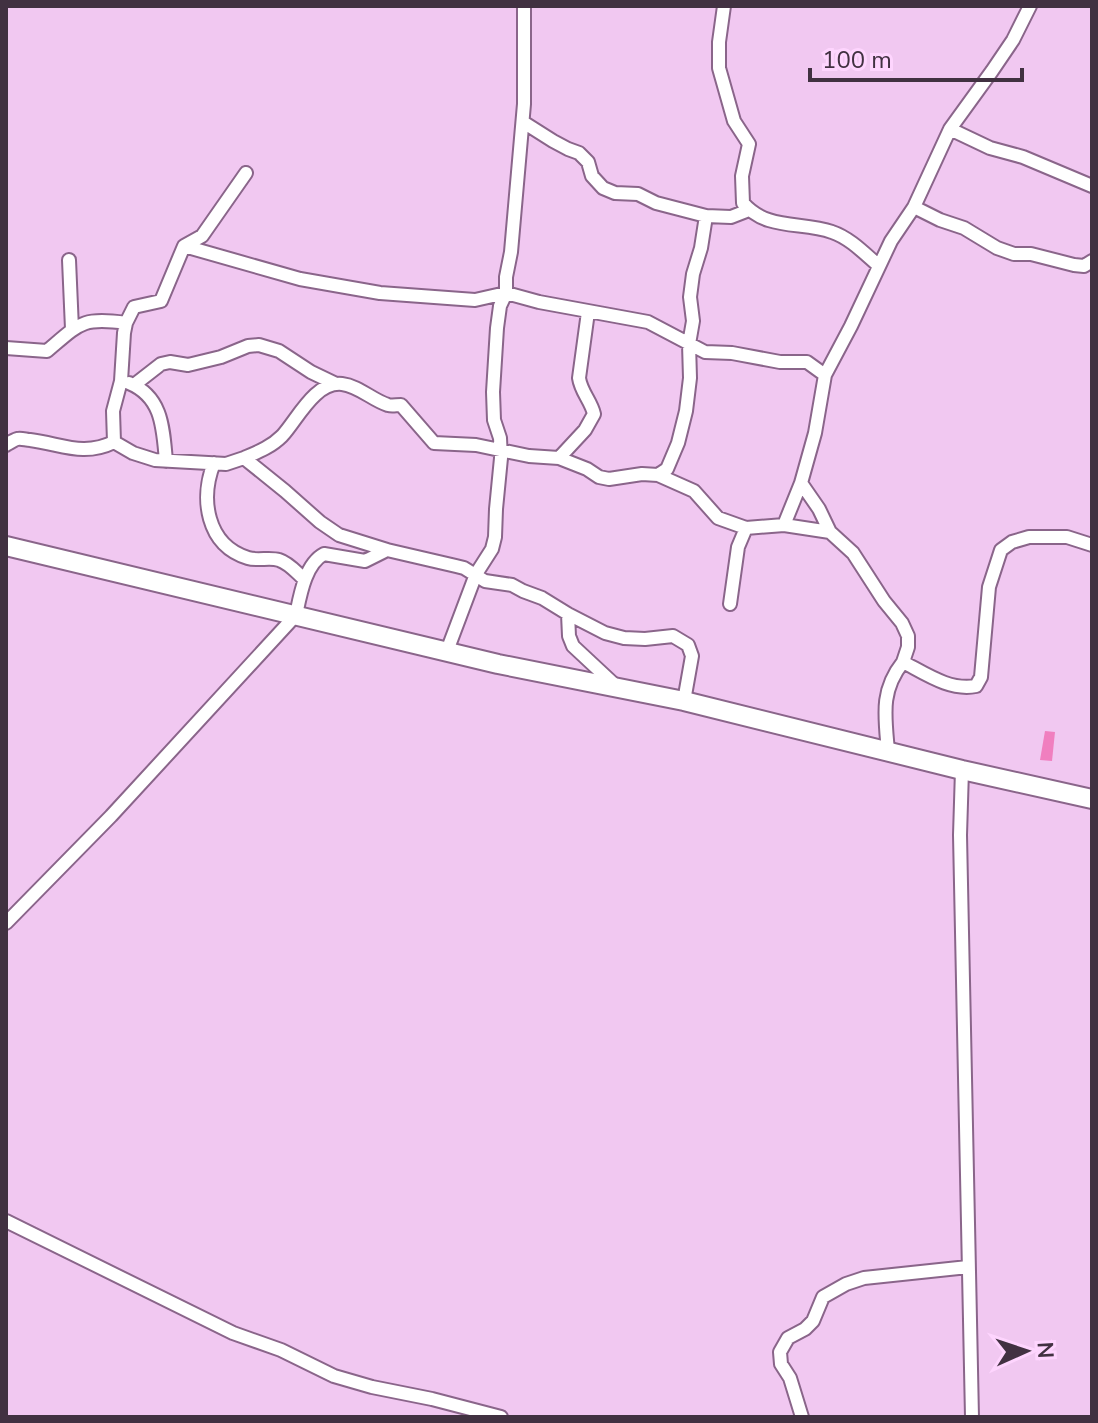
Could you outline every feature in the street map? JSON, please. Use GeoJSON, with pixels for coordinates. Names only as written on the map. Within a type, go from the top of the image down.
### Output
{"type":"FeatureCollection","features":[{"type":"Feature","properties":{"kind":"main road"},"geometry":{"type":"LineString","coordinates":[[6,546],[498,664],[684,701],[1092,799]]}},
{"type":"Feature","properties":{"kind":"street"},"geometry":{"type":"LineString","coordinates":[[447,651],[476,574],[492,549],[495,537],[501,450],[494,420],[493,392],[497,328],[500,306],[506,293],[523,122],[524,6]]}},
{"type":"Feature","properties":{"kind":"street"},"geometry":{"type":"LineString","coordinates":[[724,6],[719,68],[734,121],[749,144],[742,176],[743,203],[756,215],[775,222],[840,235],[879,266]]}},
{"type":"Feature","properties":{"kind":"street"},"geometry":{"type":"LineString","coordinates":[[784,525],[801,483],[815,433],[825,375],[891,241],[914,207],[950,129],[1013,40],[1030,6]]}},
{"type":"Feature","properties":{"kind":"street"},"geometry":{"type":"LineString","coordinates":[[523,122],[579,153],[588,162],[592,176],[603,188],[615,193],[638,194],[656,203],[706,216],[731,217],[749,210]]}},
{"type":"Feature","properties":{"kind":"street"},"geometry":{"type":"LineString","coordinates":[[950,129],[990,148],[1023,157],[1092,186]]}},
{"type":"Feature","properties":{"kind":"street"},"geometry":{"type":"LineString","coordinates":[[114,442],[113,411],[128,383],[126,323],[134,307],[161,301],[184,246],[202,236],[246,173]]}},
{"type":"Feature","properties":{"kind":"street"},"geometry":{"type":"LineString","coordinates":[[914,207],[1014,254],[1031,254],[1084,266],[1092,261]]}},
{"type":"Feature","properties":{"kind":"street"},"geometry":{"type":"LineString","coordinates":[[658,475],[667,469],[678,443],[688,395],[689,344],[693,321],[690,297],[706,216]]}},
{"type":"Feature","properties":{"kind":"street"},"geometry":{"type":"LineString","coordinates":[[184,246],[300,279],[380,293],[475,300],[506,293],[648,322],[705,352],[732,353],[780,362],[807,362],[825,375]]}},
{"type":"Feature","properties":{"kind":"street"},"geometry":{"type":"LineString","coordinates":[[69,260],[72,329]]}},
{"type":"Feature","properties":{"kind":"street"},"geometry":{"type":"LineString","coordinates":[[559,458],[585,430],[594,414],[580,388],[579,378],[588,312]]}},
{"type":"Feature","properties":{"kind":"street"},"geometry":{"type":"LineString","coordinates":[[6,348],[47,351],[81,324],[99,321],[126,323]]}},
{"type":"Feature","properties":{"kind":"street"},"geometry":{"type":"LineString","coordinates":[[128,383],[161,364],[188,365],[259,345],[290,356],[311,372],[336,384]]}},
{"type":"Feature","properties":{"kind":"street"},"geometry":{"type":"LineString","coordinates":[[128,383],[149,395],[158,409],[166,461]]}},
{"type":"Feature","properties":{"kind":"street"},"geometry":{"type":"LineString","coordinates":[[114,442],[133,453],[166,461],[226,464],[269,447],[283,435],[309,400],[325,388],[343,384],[388,405],[401,405],[434,443],[476,445],[529,456],[559,458],[609,479],[658,475],[694,491],[718,518],[746,528],[784,525],[830,532]]}},
{"type":"Feature","properties":{"kind":"street"},"geometry":{"type":"LineString","coordinates":[[6,445],[16,438],[90,450],[114,442]]}},
{"type":"Feature","properties":{"kind":"street"},"geometry":{"type":"LineString","coordinates":[[244,458],[339,535],[464,568],[485,581],[512,585],[605,633],[645,639],[673,636],[688,645],[692,656],[684,701]]}},
{"type":"Feature","properties":{"kind":"street"},"geometry":{"type":"LineString","coordinates":[[214,463],[209,477],[207,503],[209,519],[223,543],[251,559],[279,560],[304,579]]}},
{"type":"Feature","properties":{"kind":"street"},"geometry":{"type":"LineString","coordinates":[[801,483],[830,532],[853,553],[908,636],[903,662],[893,674],[887,691],[885,720],[888,751]]}},
{"type":"Feature","properties":{"kind":"street"},"geometry":{"type":"LineString","coordinates":[[730,604],[738,547],[746,528]]}},
{"type":"Feature","properties":{"kind":"street"},"geometry":{"type":"LineString","coordinates":[[903,662],[937,680],[964,688],[976,686],[981,677],[989,587],[1001,550],[1012,542],[1029,537],[1067,537],[1092,545]]}},
{"type":"Feature","properties":{"kind":"street"},"geometry":{"type":"LineString","coordinates":[[6,923],[111,816],[296,615],[304,579],[319,557],[324,554],[365,561],[387,550]]}},
{"type":"Feature","properties":{"kind":"street"},"geometry":{"type":"LineString","coordinates":[[568,614],[569,636],[573,646],[619,689]]}},
{"type":"Feature","properties":{"kind":"street"},"geometry":{"type":"LineString","coordinates":[[962,770],[960,835],[972,1417]]}},
{"type":"Feature","properties":{"kind":"street"},"geometry":{"type":"LineString","coordinates":[[6,1221],[233,1333],[281,1350],[334,1376],[501,1417]]}},
{"type":"Feature","properties":{"kind":"street"},"geometry":{"type":"LineString","coordinates":[[802,1417],[790,1378],[781,1364],[780,1352],[788,1338],[813,1321],[823,1297],[864,1278],[968,1267]]}},
{"type":"Feature","properties":{"kind":"building"},"geometry":{"type":"Polygon","coordinates":[[[1045,731],[1055,732],[1052,761],[1040,760],[1045,731]]]}}]}
